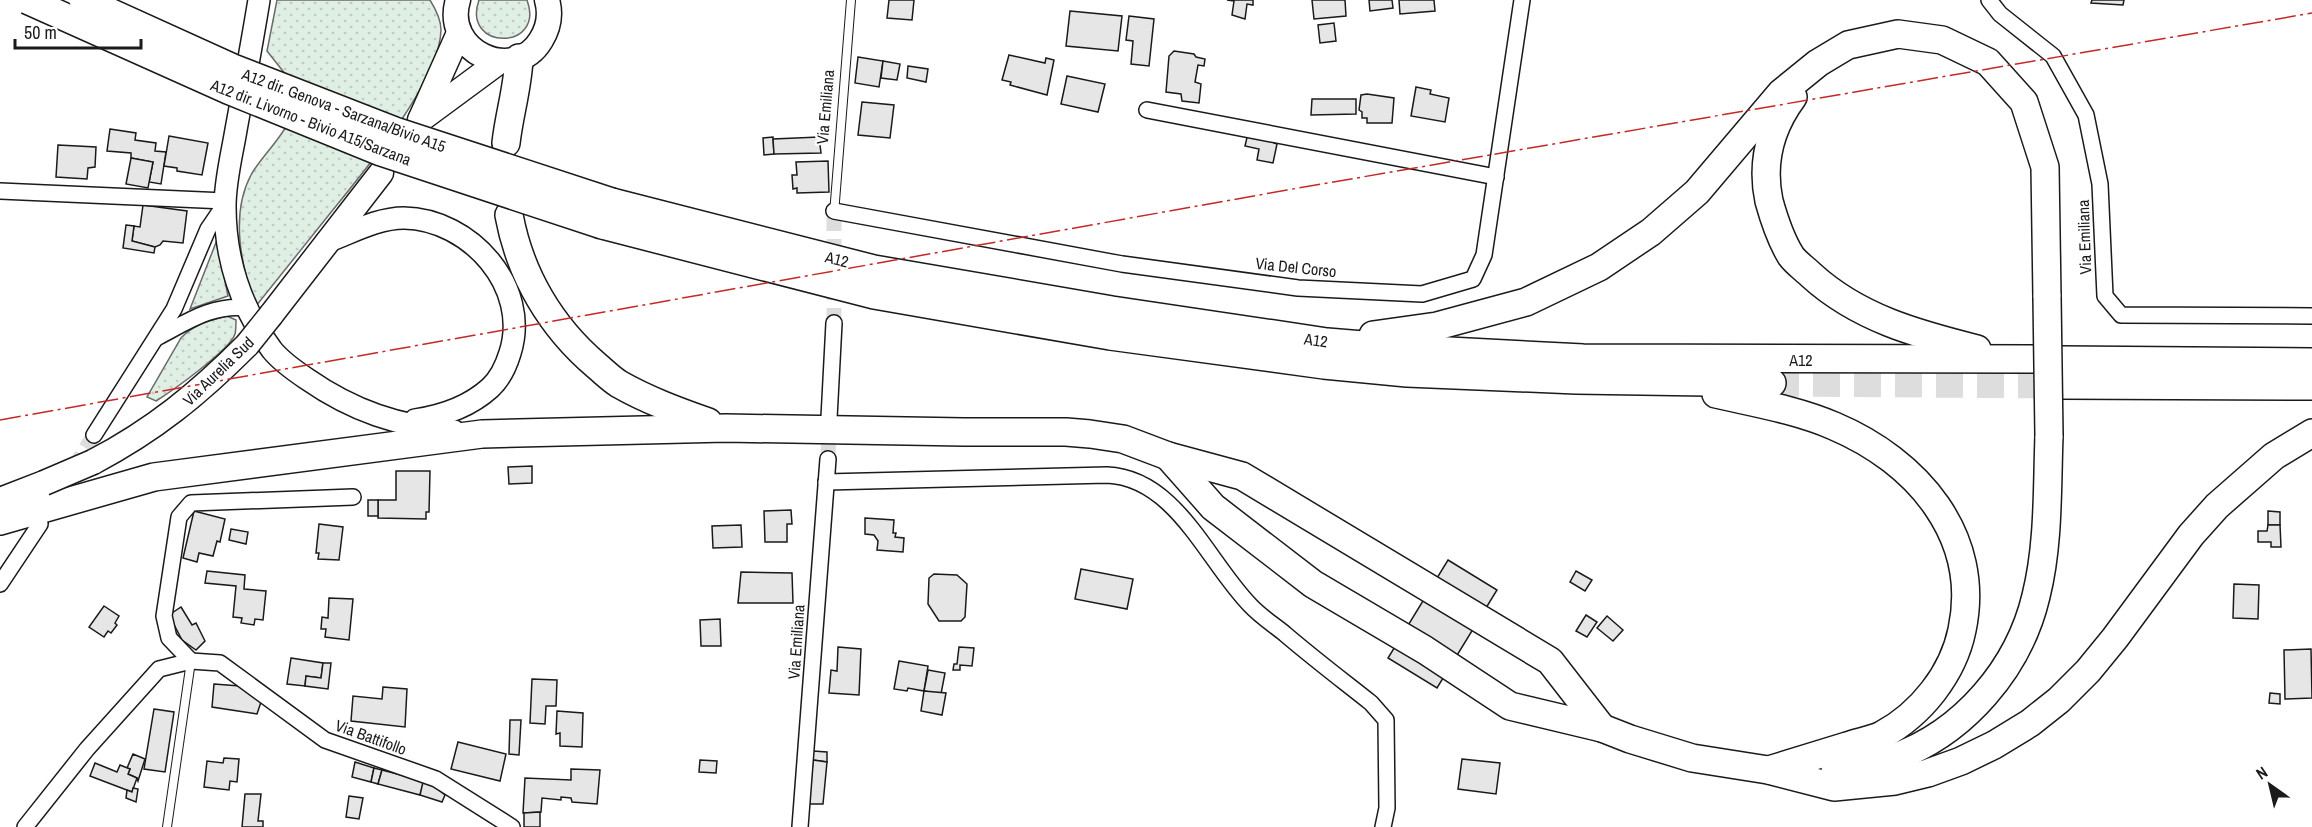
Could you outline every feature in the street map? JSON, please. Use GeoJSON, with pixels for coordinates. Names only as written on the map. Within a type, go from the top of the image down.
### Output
{"type":"FeatureCollection","features":[{"type":"Feature","properties":{"kind":"highway","name":"A12 dir. Livorno - Bivio A15/Sarzana"},"geometry":{"type":"LineString","coordinates":[[27,0],[228,90],[381,152],[607,214]]}},
{"type":"Feature","properties":{"kind":"highway","name":"A12 dir. Genova - Sarzana/Bivio A15"},"geometry":{"type":"LineString","coordinates":[[83,0],[233,68],[607,214]]}},
{"type":"Feature","properties":{"kind":"highway"},"geometry":{"type":"LineString","coordinates":[[1327,342],[1437,326],[1526,302],[1599,267],[1651,232],[1698,192],[1781,93],[1818,63],[1848,45],[1898,34],[1942,40],[1988,62],[2024,102],[2045,167],[2049,436],[2045,526],[2036,596],[2010,661],[1992,687],[1946,730],[1895,758],[1864,766],[1832,772],[1768,770]]}},
{"type":"Feature","properties":{"kind":"highway"},"geometry":{"type":"LineString","coordinates":[[506,143],[518,72],[509,60]]}},
{"type":"Feature","properties":{"kind":"highway","name":"A12"},"geometry":{"type":"LineString","coordinates":[[607,214],[874,269],[1112,310],[1327,342],[1583,358],[2027,359],[1929,337],[1870,316],[1827,290],[1792,257],[1773,217],[1767,188],[1767,150],[1781,114],[1818,63]]}},
{"type":"Feature","properties":{"kind":"highway","name":"A12"},"geometry":{"type":"LineString","coordinates":[[607,214],[874,295],[1110,336],[1323,365],[1407,373],[1660,382],[1772,383]]}},
{"type":"Feature","properties":{"kind":"highway"},"geometry":{"type":"LineString","coordinates":[[509,215],[514,244],[529,280],[550,316],[582,354],[617,383],[675,411],[726,428]]}},
{"type":"Feature","properties":{"kind":"highway"},"geometry":{"type":"LineString","coordinates":[[2312,362],[2060,372],[2312,386]]}},
{"type":"Feature","properties":{"kind":"highway"},"geometry":{"type":"LineString","coordinates":[[1660,382],[1794,412],[1833,425],[1864,440],[1896,461],[1924,488],[1944,516],[1958,546],[1966,580],[1966,612],[1959,642],[1948,669],[1930,695],[1909,717],[1881,736],[1768,770]]}},
{"type":"Feature","properties":{"kind":"highway"},"geometry":{"type":"LineString","coordinates":[[0,521],[154,477],[482,434],[726,428],[1066,432],[1123,439],[1168,456],[1242,476],[1550,661],[1602,728]]}},
{"type":"Feature","properties":{"kind":"highway"},"geometry":{"type":"LineString","coordinates":[[1168,456],[1213,507],[1313,584],[1425,650],[1510,706],[1602,728],[1649,746],[1692,758],[1768,770],[1834,787],[1896,780],[1928,773],[1961,761],[2003,740],[2030,723],[2052,706],[2088,671],[2191,535],[2217,506],[2274,456],[2312,433]]}},
{"type":"Feature","properties":{"kind":"main road"},"geometry":{"type":"LineString","coordinates":[[259,0],[225,202],[229,250],[240,296],[273,351],[294,370],[326,392],[357,408],[403,422],[430,429],[482,434]]}},
{"type":"Feature","properties":{"kind":"main road"},"geometry":{"type":"LineString","coordinates":[[455,13],[420,120],[509,60],[539,44],[549,21],[550,3]]}},
{"type":"Feature","properties":{"kind":"main road"},"geometry":{"type":"LineString","coordinates":[[455,13],[467,45],[478,54],[509,60]]}},
{"type":"Feature","properties":{"kind":"main road","name":"Via Aurelia Sud"},"geometry":{"type":"LineString","coordinates":[[0,500],[93,462],[129,443],[182,406],[247,345],[381,173]]}},
{"type":"Feature","properties":{"kind":"main road"},"geometry":{"type":"LineString","coordinates":[[326,242],[381,220],[403,218],[422,220],[446,227],[468,241],[491,261],[505,283],[514,315],[514,342],[505,369],[490,388],[461,408],[439,416],[403,422]]}},
{"type":"Feature","properties":{"kind":"street","name":"Via Del Corso"},"geometry":{"type":"LineString","coordinates":[[834,214],[1122,264],[1298,288],[1422,294],[1473,279],[1484,255],[1522,0]]}},
{"type":"Feature","properties":{"kind":"street","name":"Via Emiliana"},"geometry":{"type":"LineString","coordinates":[[1989,0],[2000,14],[2053,56],[2086,115],[2100,184],[2105,296],[2121,315],[2312,316]]}},
{"type":"Feature","properties":{"kind":"street"},"geometry":{"type":"LineString","coordinates":[[1147,110],[1496,177]]}},
{"type":"Feature","properties":{"kind":"street"},"geometry":{"type":"LineString","coordinates":[[0,191],[225,202],[208,229],[174,309],[94,435]]}},
{"type":"Feature","properties":{"kind":"street"},"geometry":{"type":"LineString","coordinates":[[155,339],[199,315],[229,306],[247,308]]}},
{"type":"Feature","properties":{"kind":"street"},"geometry":{"type":"LineString","coordinates":[[829,418],[834,323]]}},
{"type":"Feature","properties":{"kind":"street","name":"Via Emiliana"},"geometry":{"type":"LineString","coordinates":[[800,827],[828,459]]}},
{"type":"Feature","properties":{"kind":"street"},"geometry":{"type":"LineString","coordinates":[[826,482],[1107,475],[1127,477],[1146,485],[1160,494],[1250,606],[1371,702],[1386,720],[1387,808],[1383,827]]}},
{"type":"Feature","properties":{"kind":"street"},"geometry":{"type":"LineString","coordinates":[[191,661],[169,638],[164,616],[179,516],[191,503],[353,497]]}},
{"type":"Feature","properties":{"kind":"street"},"geometry":{"type":"LineString","coordinates":[[0,584],[40,524]]}},
{"type":"Feature","properties":{"kind":"street","name":"Via Battifollo"},"geometry":{"type":"LineString","coordinates":[[25,827],[87,749],[159,669],[191,661],[220,663],[325,740],[436,779],[512,827]]}},
{"type":"Feature","properties":{"kind":"lane","name":"Via Emiliana"},"geometry":{"type":"LineString","coordinates":[[834,214],[851,0]]}},
{"type":"Feature","properties":{"kind":"lane"},"geometry":{"type":"LineString","coordinates":[[167,827],[191,661]]}},
{"type":"Feature","properties":{"kind":"green space"},"geometry":{"type":"Polygon","coordinates":[[[277,0],[430,0],[439,18],[441,30],[437,51],[428,75],[414,101],[378,153],[256,306],[242,258],[239,224],[245,190],[251,175],[286,127],[289,117],[290,80],[267,51],[277,0]]]}},
{"type":"Feature","properties":{"kind":"green space"},"geometry":{"type":"Polygon","coordinates":[[[479,0],[527,0],[530,17],[525,29],[515,36],[503,38],[491,36],[482,29],[477,17],[479,0]]]}},
{"type":"Feature","properties":{"kind":"green space"},"geometry":{"type":"Polygon","coordinates":[[[217,240],[228,296],[190,309],[217,240]]]}},
{"type":"Feature","properties":{"kind":"green space"},"geometry":{"type":"Polygon","coordinates":[[[227,316],[236,320],[236,331],[223,350],[200,370],[156,401],[147,397],[181,338],[197,326],[227,316]]]}},
{"type":"Feature","properties":{"kind":"building"},"geometry":{"type":"Polygon","coordinates":[[[889,0],[914,0],[912,20],[887,18],[889,0]]]}},
{"type":"Feature","properties":{"kind":"building"},"geometry":{"type":"Polygon","coordinates":[[[1227,0],[1253,0],[1253,5],[1247,4],[1245,19],[1232,15],[1234,1],[1227,0]]]}},
{"type":"Feature","properties":{"kind":"building"},"geometry":{"type":"Polygon","coordinates":[[[1312,0],[1345,0],[1346,16],[1314,19],[1312,0]]]}},
{"type":"Feature","properties":{"kind":"building"},"geometry":{"type":"Polygon","coordinates":[[[1369,0],[1392,0],[1393,8],[1370,11],[1369,0]]]}},
{"type":"Feature","properties":{"kind":"building"},"geometry":{"type":"Polygon","coordinates":[[[1399,0],[1434,0],[1435,11],[1400,14],[1399,0]]]}},
{"type":"Feature","properties":{"kind":"building"},"geometry":{"type":"Polygon","coordinates":[[[2092,0],[2124,0],[2123,5],[2091,3],[2092,0]]]}},
{"type":"Feature","properties":{"kind":"building"},"geometry":{"type":"Polygon","coordinates":[[[1070,11],[1122,16],[1118,51],[1066,46],[1070,11]]]}},
{"type":"Feature","properties":{"kind":"building"},"geometry":{"type":"Polygon","coordinates":[[[1129,16],[1154,19],[1149,66],[1131,64],[1133,41],[1126,40],[1129,16]]]}},
{"type":"Feature","properties":{"kind":"building"},"geometry":{"type":"Polygon","coordinates":[[[1334,23],[1336,41],[1320,43],[1318,25],[1334,23]]]}},
{"type":"Feature","properties":{"kind":"building"},"geometry":{"type":"Polygon","coordinates":[[[1174,51],[1194,54],[1196,57],[1205,59],[1204,66],[1198,65],[1195,82],[1201,84],[1199,103],[1182,101],[1181,94],[1166,92],[1169,56],[1174,51]]]}},
{"type":"Feature","properties":{"kind":"building"},"geometry":{"type":"Polygon","coordinates":[[[1009,55],[1045,63],[1046,58],[1054,60],[1047,95],[1010,85],[1011,82],[1002,80],[1009,55]]]}},
{"type":"Feature","properties":{"kind":"building"},"geometry":{"type":"Polygon","coordinates":[[[858,57],[883,61],[879,87],[855,83],[858,57]]]}},
{"type":"Feature","properties":{"kind":"building"},"geometry":{"type":"Polygon","coordinates":[[[883,61],[900,64],[897,80],[881,78],[883,61]]]}},
{"type":"Feature","properties":{"kind":"building"},"geometry":{"type":"Polygon","coordinates":[[[908,66],[928,69],[926,82],[907,78],[908,66]]]}},
{"type":"Feature","properties":{"kind":"building"},"geometry":{"type":"Polygon","coordinates":[[[1067,76],[1105,84],[1098,112],[1061,104],[1067,76]]]}},
{"type":"Feature","properties":{"kind":"building"},"geometry":{"type":"Polygon","coordinates":[[[1416,87],[1431,90],[1430,94],[1449,98],[1445,122],[1411,116],[1416,87]]]}},
{"type":"Feature","properties":{"kind":"building"},"geometry":{"type":"Polygon","coordinates":[[[1361,95],[1394,98],[1392,123],[1367,123],[1367,118],[1362,118],[1362,112],[1359,110],[1361,95]]]}},
{"type":"Feature","properties":{"kind":"building"},"geometry":{"type":"Polygon","coordinates":[[[1312,99],[1356,99],[1356,114],[1311,115],[1312,99]]]}},
{"type":"Feature","properties":{"kind":"building"},"geometry":{"type":"Polygon","coordinates":[[[862,102],[894,105],[890,138],[858,135],[862,102]]]}},
{"type":"Feature","properties":{"kind":"building"},"geometry":{"type":"Polygon","coordinates":[[[110,129],[136,133],[135,140],[156,143],[155,151],[166,152],[161,184],[149,182],[153,162],[131,158],[131,153],[107,151],[110,129]]]}},
{"type":"Feature","properties":{"kind":"building"},"geometry":{"type":"Polygon","coordinates":[[[1248,133],[1275,138],[1274,143],[1277,144],[1273,163],[1257,160],[1259,149],[1245,146],[1248,133]]]}},
{"type":"Feature","properties":{"kind":"building"},"geometry":{"type":"Polygon","coordinates":[[[169,136],[208,143],[202,175],[177,171],[177,168],[164,166],[169,136]]]}},
{"type":"Feature","properties":{"kind":"building"},"geometry":{"type":"Polygon","coordinates":[[[773,137],[774,154],[764,155],[763,138],[773,137]]]}},
{"type":"Feature","properties":{"kind":"building"},"geometry":{"type":"Polygon","coordinates":[[[819,137],[821,153],[774,154],[773,139],[819,137]]]}},
{"type":"Feature","properties":{"kind":"building"},"geometry":{"type":"Polygon","coordinates":[[[58,145],[96,147],[95,167],[88,168],[87,179],[56,177],[58,145]]]}},
{"type":"Feature","properties":{"kind":"building"},"geometry":{"type":"Polygon","coordinates":[[[131,158],[153,162],[148,188],[126,184],[131,158]]]}},
{"type":"Feature","properties":{"kind":"building"},"geometry":{"type":"Polygon","coordinates":[[[828,161],[829,192],[797,193],[797,188],[793,189],[792,175],[797,175],[796,162],[828,161]]]}},
{"type":"Feature","properties":{"kind":"building"},"geometry":{"type":"Polygon","coordinates":[[[143,205],[187,211],[183,243],[163,241],[155,247],[132,241],[134,226],[140,227],[143,205]]]}},
{"type":"Feature","properties":{"kind":"building"},"geometry":{"type":"Polygon","coordinates":[[[126,225],[134,226],[132,241],[155,247],[154,253],[123,248],[126,225]]]}},
{"type":"Feature","properties":{"kind":"building"},"geometry":{"type":"Polygon","coordinates":[[[532,466],[532,483],[509,484],[508,467],[532,466]]]}},
{"type":"Feature","properties":{"kind":"building"},"geometry":{"type":"Polygon","coordinates":[[[396,471],[430,471],[429,512],[426,512],[426,519],[378,518],[378,500],[396,500],[396,471]]]}},
{"type":"Feature","properties":{"kind":"building"},"geometry":{"type":"Polygon","coordinates":[[[368,500],[378,500],[378,516],[368,516],[368,500]]]}},
{"type":"Feature","properties":{"kind":"building"},"geometry":{"type":"Polygon","coordinates":[[[791,510],[792,524],[787,524],[787,542],[765,542],[764,511],[791,510]]]}},
{"type":"Feature","properties":{"kind":"building"},"geometry":{"type":"Polygon","coordinates":[[[194,511],[225,519],[220,542],[217,541],[213,556],[199,553],[197,562],[183,558],[194,511]]]}},
{"type":"Feature","properties":{"kind":"building"},"geometry":{"type":"Polygon","coordinates":[[[2268,511],[2280,512],[2280,525],[2268,525],[2268,511]]]}},
{"type":"Feature","properties":{"kind":"building"},"geometry":{"type":"Polygon","coordinates":[[[865,518],[894,520],[895,537],[904,538],[903,552],[877,550],[878,541],[874,535],[865,534],[865,518]]]}},
{"type":"Feature","properties":{"kind":"building"},"geometry":{"type":"Polygon","coordinates":[[[319,524],[343,527],[339,560],[318,559],[319,553],[316,553],[319,524]]]}},
{"type":"Feature","properties":{"kind":"building"},"geometry":{"type":"Polygon","coordinates":[[[741,525],[742,547],[713,548],[712,526],[741,525]]]}},
{"type":"Feature","properties":{"kind":"building"},"geometry":{"type":"Polygon","coordinates":[[[2268,525],[2280,525],[2281,547],[2271,547],[2271,542],[2258,542],[2258,531],[2267,531],[2268,525]]]}},
{"type":"Feature","properties":{"kind":"building"},"geometry":{"type":"Polygon","coordinates":[[[231,529],[248,532],[246,544],[229,540],[231,529]]]}},
{"type":"Feature","properties":{"kind":"building"},"geometry":{"type":"Polygon","coordinates":[[[1448,560],[1497,590],[1437,688],[1388,658],[1448,560]]]}},
{"type":"Feature","properties":{"kind":"building"},"geometry":{"type":"Polygon","coordinates":[[[1081,569],[1133,579],[1127,609],[1075,599],[1081,569]]]}},
{"type":"Feature","properties":{"kind":"building"},"geometry":{"type":"Polygon","coordinates":[[[207,571],[245,575],[244,589],[266,591],[263,620],[255,619],[254,625],[241,623],[242,618],[233,617],[236,586],[205,583],[207,571]]]}},
{"type":"Feature","properties":{"kind":"building"},"geometry":{"type":"Polygon","coordinates":[[[1576,571],[1592,580],[1585,591],[1570,582],[1576,571]]]}},
{"type":"Feature","properties":{"kind":"building"},"geometry":{"type":"Polygon","coordinates":[[[741,572],[792,573],[793,603],[738,603],[741,572]]]}},
{"type":"Feature","properties":{"kind":"building"},"geometry":{"type":"Polygon","coordinates":[[[934,574],[957,575],[967,584],[965,617],[961,621],[939,621],[928,604],[929,578],[934,574]]]}},
{"type":"Feature","properties":{"kind":"building"},"geometry":{"type":"Polygon","coordinates":[[[2234,584],[2259,585],[2258,619],[2233,618],[2234,584]]]}},
{"type":"Feature","properties":{"kind":"building"},"geometry":{"type":"Polygon","coordinates":[[[329,598],[353,599],[349,640],[325,637],[326,629],[321,629],[322,617],[328,618],[329,598]]]}},
{"type":"Feature","properties":{"kind":"building"},"geometry":{"type":"Polygon","coordinates":[[[104,606],[119,616],[115,623],[117,625],[111,633],[108,631],[104,637],[89,627],[104,606]]]}},
{"type":"Feature","properties":{"kind":"building"},"geometry":{"type":"Polygon","coordinates":[[[181,607],[192,625],[196,623],[205,641],[196,650],[182,640],[169,615],[181,607]]]}},
{"type":"Feature","properties":{"kind":"building"},"geometry":{"type":"Polygon","coordinates":[[[1586,615],[1597,622],[1587,637],[1576,631],[1586,615]]]}},
{"type":"Feature","properties":{"kind":"building"},"geometry":{"type":"Polygon","coordinates":[[[1607,616],[1623,630],[1613,641],[1597,628],[1607,616]]]}},
{"type":"Feature","properties":{"kind":"building"},"geometry":{"type":"Polygon","coordinates":[[[720,619],[721,646],[701,646],[700,620],[720,619]]]}},
{"type":"Feature","properties":{"kind":"building"},"geometry":{"type":"Polygon","coordinates":[[[838,647],[861,649],[859,695],[829,693],[831,670],[837,671],[838,647]]]}},
{"type":"Feature","properties":{"kind":"building"},"geometry":{"type":"Polygon","coordinates":[[[959,647],[974,648],[972,666],[960,665],[960,670],[953,670],[954,664],[957,664],[959,647]]]}},
{"type":"Feature","properties":{"kind":"building"},"geometry":{"type":"Polygon","coordinates":[[[2311,649],[2312,698],[2285,699],[2284,650],[2311,649]]]}},
{"type":"Feature","properties":{"kind":"building"},"geometry":{"type":"Polygon","coordinates":[[[291,658],[323,663],[321,678],[306,676],[305,686],[287,684],[291,658]]]}},
{"type":"Feature","properties":{"kind":"building"},"geometry":{"type":"Polygon","coordinates":[[[899,661],[928,666],[924,691],[908,688],[907,691],[894,689],[899,661]]]}},
{"type":"Feature","properties":{"kind":"building"},"geometry":{"type":"Polygon","coordinates":[[[323,663],[331,663],[328,689],[305,686],[306,676],[321,678],[323,663]]]}},
{"type":"Feature","properties":{"kind":"building"},"geometry":{"type":"Polygon","coordinates":[[[928,670],[945,673],[941,694],[924,691],[928,670]]]}},
{"type":"Feature","properties":{"kind":"building"},"geometry":{"type":"Polygon","coordinates":[[[532,679],[557,680],[556,706],[546,706],[545,724],[530,723],[532,679]]]}},
{"type":"Feature","properties":{"kind":"building"},"geometry":{"type":"Polygon","coordinates":[[[214,684],[240,686],[261,702],[257,714],[212,707],[214,684]]]}},
{"type":"Feature","properties":{"kind":"building"},"geometry":{"type":"Polygon","coordinates":[[[383,687],[407,689],[405,727],[351,721],[353,696],[382,699],[383,687]]]}},
{"type":"Feature","properties":{"kind":"building"},"geometry":{"type":"Polygon","coordinates":[[[924,691],[946,693],[942,715],[921,711],[924,691]]]}},
{"type":"Feature","properties":{"kind":"building"},"geometry":{"type":"Polygon","coordinates":[[[2270,693],[2280,694],[2280,704],[2269,703],[2270,693]]]}},
{"type":"Feature","properties":{"kind":"building"},"geometry":{"type":"Polygon","coordinates":[[[154,709],[174,712],[165,772],[144,769],[154,709]]]}},
{"type":"Feature","properties":{"kind":"building"},"geometry":{"type":"Polygon","coordinates":[[[557,711],[583,713],[582,747],[560,746],[560,733],[556,734],[557,711]]]}},
{"type":"Feature","properties":{"kind":"building"},"geometry":{"type":"Polygon","coordinates":[[[510,720],[521,720],[519,755],[509,754],[510,720]]]}},
{"type":"Feature","properties":{"kind":"building"},"geometry":{"type":"Polygon","coordinates":[[[458,742],[506,754],[500,781],[451,769],[458,742]]]}},
{"type":"Feature","properties":{"kind":"building"},"geometry":{"type":"Polygon","coordinates":[[[813,751],[827,752],[827,762],[813,760],[813,751]]]}},
{"type":"Feature","properties":{"kind":"building"},"geometry":{"type":"Polygon","coordinates":[[[133,754],[145,759],[138,781],[137,778],[128,774],[130,769],[127,768],[133,754]]]}},
{"type":"Feature","properties":{"kind":"building"},"geometry":{"type":"Polygon","coordinates":[[[224,758],[239,759],[237,782],[230,781],[229,790],[204,787],[207,761],[223,763],[224,758]]]}},
{"type":"Feature","properties":{"kind":"building"},"geometry":{"type":"Polygon","coordinates":[[[1462,759],[1500,763],[1496,794],[1458,789],[1462,759]]]}},
{"type":"Feature","properties":{"kind":"building"},"geometry":{"type":"Polygon","coordinates":[[[700,760],[717,761],[716,773],[699,772],[700,760]]]}},
{"type":"Feature","properties":{"kind":"building"},"geometry":{"type":"Polygon","coordinates":[[[813,760],[827,762],[823,804],[809,804],[813,760]]]}},
{"type":"Feature","properties":{"kind":"building"},"geometry":{"type":"Polygon","coordinates":[[[355,762],[374,768],[371,782],[352,777],[355,762]]]}},
{"type":"Feature","properties":{"kind":"building"},"geometry":{"type":"Polygon","coordinates":[[[95,763],[117,772],[120,765],[130,769],[128,774],[137,778],[132,792],[90,776],[95,763]]]}},
{"type":"Feature","properties":{"kind":"building"},"geometry":{"type":"Polygon","coordinates":[[[374,768],[382,770],[378,784],[371,782],[374,768]]]}},
{"type":"Feature","properties":{"kind":"building"},"geometry":{"type":"Polygon","coordinates":[[[571,769],[600,770],[597,804],[572,802],[571,798],[561,797],[561,800],[542,798],[541,812],[523,813],[525,778],[571,780],[571,769]]]}},
{"type":"Feature","properties":{"kind":"building"},"geometry":{"type":"Polygon","coordinates":[[[382,770],[424,781],[420,795],[378,784],[382,770]]]}},
{"type":"Feature","properties":{"kind":"building"},"geometry":{"type":"Polygon","coordinates":[[[423,782],[433,785],[445,795],[442,802],[420,795],[423,782]]]}},
{"type":"Feature","properties":{"kind":"building"},"geometry":{"type":"Polygon","coordinates":[[[133,788],[138,789],[136,802],[126,798],[127,790],[132,792],[133,788]]]}},
{"type":"Feature","properties":{"kind":"building"},"geometry":{"type":"Polygon","coordinates":[[[245,794],[261,794],[258,821],[263,821],[263,827],[242,827],[245,794]]]}},
{"type":"Feature","properties":{"kind":"building"},"geometry":{"type":"Polygon","coordinates":[[[349,796],[363,798],[359,819],[346,817],[349,796]]]}},
{"type":"Feature","properties":{"kind":"building"},"geometry":{"type":"Polygon","coordinates":[[[540,812],[540,827],[524,827],[524,813],[540,812]]]}},
{"type":"Feature","properties":{"kind":"tunnel"},"geometry":{"type":"LineString","coordinates":[[834,216],[834,323]]}},
{"type":"Feature","properties":{"kind":"tunnel"},"geometry":{"type":"LineString","coordinates":[[1772,383],[2060,385]]}},
{"type":"Feature","properties":{"kind":"tunnel"},"geometry":{"type":"LineString","coordinates":[[828,459],[829,424]]}},
{"type":"Feature","properties":{"kind":"tunnel"},"geometry":{"type":"LineString","coordinates":[[50,507],[94,435]]}},
{"type":"Feature","properties":{"kind":"power"},"geometry":{"type":"LineString","coordinates":[[0,420],[1287,190],[2312,13]]}}]}
